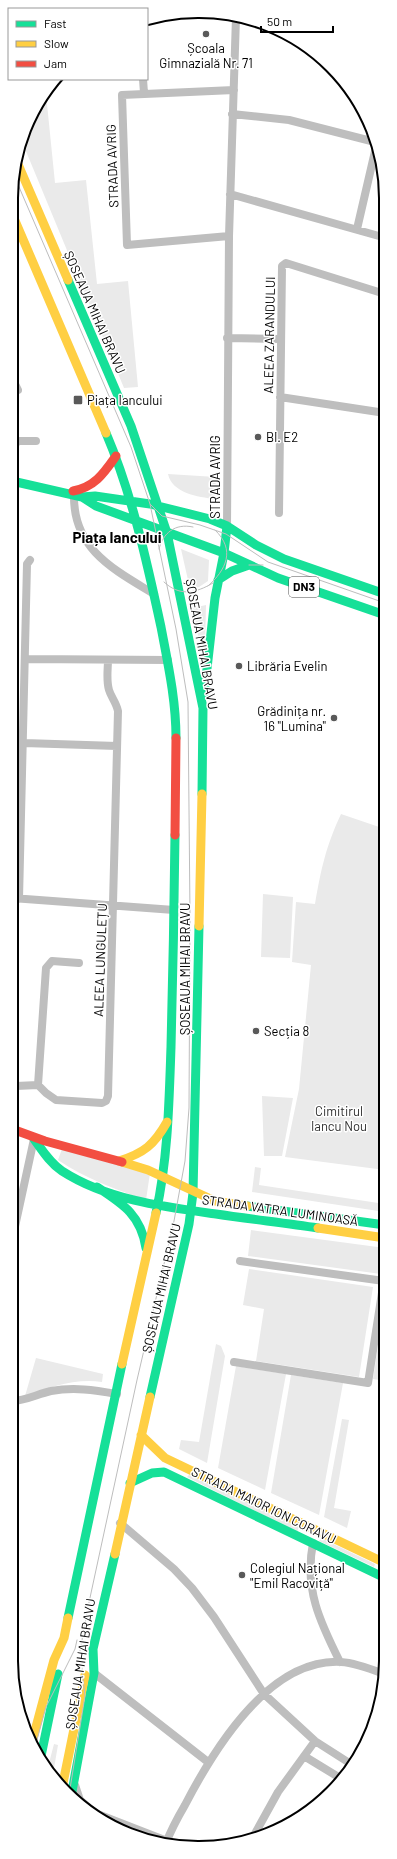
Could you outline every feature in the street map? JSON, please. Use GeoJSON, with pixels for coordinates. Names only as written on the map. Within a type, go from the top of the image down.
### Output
{"type":"FeatureCollection","features":[{"type":"Feature","properties":{"kind":"main road","name":"ȘOSEAUA MIHAI BRAVU"},"geometry":{"type":"LineString","coordinates":[[20,170],[132,426],[167,533],[203,708],[197,1080],[193,1193],[191,1210],[92,1649],[94,1673],[73,1790]]}},
{"type":"Feature","properties":{"kind":"main road","name":"ȘOSEAUA MIHAI BRAVU"},"geometry":{"type":"LineString","coordinates":[[18,236],[116,456],[130,501],[154,594],[168,660],[176,712],[174,910],[169,1118],[164,1177],[74,1582],[64,1638],[54,1660],[34,1734]]}},
{"type":"Feature","properties":{"kind":"main road"},"geometry":{"type":"LineString","coordinates":[[60,492],[89,488],[99,479],[116,456]]}},
{"type":"Feature","properties":{"kind":"main road","name":"DN3"},"geometry":{"type":"LineString","coordinates":[[18,482],[78,496],[95,496],[159,506],[210,519],[227,526],[256,545],[284,559],[379,592]]}},
{"type":"Feature","properties":{"kind":"main road","name":"DN3"},"geometry":{"type":"LineString","coordinates":[[78,496],[96,506],[224,553],[278,578],[379,613]]}},
{"type":"Feature","properties":{"kind":"main road"},"geometry":{"type":"LineString","coordinates":[[203,708],[218,580],[224,553],[227,526]]}},
{"type":"Feature","properties":{"kind":"main road"},"geometry":{"type":"LineString","coordinates":[[218,580],[232,571],[249,565]]}},
{"type":"Feature","properties":{"kind":"main road"},"geometry":{"type":"LineString","coordinates":[[119,1161],[139,1154],[153,1146],[169,1118]]}},
{"type":"Feature","properties":{"kind":"main road","name":"STRADA VATRA LUMINOASĂ"},"geometry":{"type":"LineString","coordinates":[[18,1132],[34,1139],[119,1161],[164,1177],[193,1193],[214,1200],[379,1224]]}},
{"type":"Feature","properties":{"kind":"main road"},"geometry":{"type":"LineString","coordinates":[[34,1139],[52,1163],[61,1170],[97,1187],[122,1204],[136,1217],[144,1232],[147,1256]]}},
{"type":"Feature","properties":{"kind":"main road","name":"STRADA VATRA LUMINOASĂ"},"geometry":{"type":"LineString","coordinates":[[97,1187],[173,1207],[379,1237]]}},
{"type":"Feature","properties":{"kind":"main road","name":"STRADA MAIOR ION CORAVU"},"geometry":{"type":"LineString","coordinates":[[141,1435],[165,1458],[379,1560]]}},
{"type":"Feature","properties":{"kind":"main road","name":"STRADA MAIOR ION CORAVU"},"geometry":{"type":"LineString","coordinates":[[130,1483],[152,1473],[164,1472],[379,1575]]}},
{"type":"Feature","properties":{"kind":"main road"},"geometry":{"type":"LineString","coordinates":[[313,1543],[319,1531]]}},
{"type":"Feature","properties":{"kind":"main road"},"geometry":{"type":"LineString","coordinates":[[42,1751],[64,1638]]}},
{"type":"Feature","properties":{"kind":"main road"},"geometry":{"type":"LineString","coordinates":[[63,1780],[92,1649]]}},
{"type":"Feature","properties":{"kind":"street","name":"STRADA AVRIG"},"geometry":{"type":"LineString","coordinates":[[227,526],[229,236],[236,22]]}},
{"type":"Feature","properties":{"kind":"street"},"geometry":{"type":"LineString","coordinates":[[143,80],[144,93]]}},
{"type":"Feature","properties":{"kind":"street","name":"STRADA AVRIG"},"geometry":{"type":"LineString","coordinates":[[229,236],[127,245],[122,95],[234,90]]}},
{"type":"Feature","properties":{"kind":"street"},"geometry":{"type":"LineString","coordinates":[[232,114],[289,120],[369,141]]}},
{"type":"Feature","properties":{"kind":"street"},"geometry":{"type":"LineString","coordinates":[[357,230],[374,156]]}},
{"type":"Feature","properties":{"kind":"street"},"geometry":{"type":"LineString","coordinates":[[230,194],[379,236]]}},
{"type":"Feature","properties":{"kind":"street","name":"ALEEA ZARANDULUI"},"geometry":{"type":"LineString","coordinates":[[278,513],[282,266],[284,263],[379,292]]}},
{"type":"Feature","properties":{"kind":"street"},"geometry":{"type":"LineString","coordinates":[[228,338],[280,339]]}},
{"type":"Feature","properties":{"kind":"street"},"geometry":{"type":"LineString","coordinates":[[280,396],[379,412]]}},
{"type":"Feature","properties":{"kind":"street"},"geometry":{"type":"LineString","coordinates":[[18,441],[36,441]]}},
{"type":"Feature","properties":{"kind":"street"},"geometry":{"type":"LineString","coordinates":[[78,496],[76,519],[86,543],[95,553],[113,568],[154,594]]}},
{"type":"Feature","properties":{"kind":"street"},"geometry":{"type":"LineString","coordinates":[[18,860],[24,743],[28,564],[30,560]]}},
{"type":"Feature","properties":{"kind":"street"},"geometry":{"type":"LineString","coordinates":[[26,659],[168,660]]}},
{"type":"Feature","properties":{"kind":"street","name":"ALEEA LUNGULEȚU"},"geometry":{"type":"LineString","coordinates":[[79,962],[52,961],[46,968],[38,1085],[56,1100],[102,1103],[106,1101],[108,1096],[118,711],[116,702],[108,685],[108,660]]}},
{"type":"Feature","properties":{"kind":"street"},"geometry":{"type":"LineString","coordinates":[[24,743],[117,746]]}},
{"type":"Feature","properties":{"kind":"street"},"geometry":{"type":"LineString","coordinates":[[18,899],[174,910]]}},
{"type":"Feature","properties":{"kind":"street"},"geometry":{"type":"LineString","coordinates":[[18,1086],[38,1085]]}},
{"type":"Feature","properties":{"kind":"street"},"geometry":{"type":"LineString","coordinates":[[18,1213],[34,1139]]}},
{"type":"Feature","properties":{"kind":"street"},"geometry":{"type":"LineString","coordinates":[[240,1260],[379,1276]]}},
{"type":"Feature","properties":{"kind":"street"},"geometry":{"type":"LineString","coordinates":[[234,1362],[368,1383],[379,1310]]}},
{"type":"Feature","properties":{"kind":"street"},"geometry":{"type":"LineString","coordinates":[[18,1401],[49,1392],[74,1388],[85,1388],[117,1394]]}},
{"type":"Feature","properties":{"kind":"street"},"geometry":{"type":"LineString","coordinates":[[120,1523],[174,1570],[192,1588],[214,1617],[264,1694],[315,1741],[348,1762]]}},
{"type":"Feature","properties":{"kind":"street"},"geometry":{"type":"LineString","coordinates":[[313,1543],[310,1559],[311,1586],[320,1619],[340,1662]]}},
{"type":"Feature","properties":{"kind":"street"},"geometry":{"type":"LineString","coordinates":[[168,1838],[208,1762],[238,1722],[264,1694],[300,1671],[319,1665],[340,1662],[366,1667],[379,1672]]}},
{"type":"Feature","properties":{"kind":"street"},"geometry":{"type":"LineString","coordinates":[[94,1673],[208,1762]]}},
{"type":"Feature","properties":{"kind":"street"},"geometry":{"type":"LineString","coordinates":[[256,1831],[275,1797],[315,1741]]}},
{"type":"Feature","properties":{"kind":"street"},"geometry":{"type":"LineString","coordinates":[[304,1756],[337,1776]]}},
{"type":"Feature","properties":{"kind":"street"},"geometry":{"type":"LineString","coordinates":[[74,1782],[78,1796]]}},
{"type":"Feature","properties":{"kind":"green space"},"geometry":{"type":"Polygon","coordinates":[[[47,100],[55,183],[86,180],[97,284],[128,281],[138,387],[124,388],[25,149],[32,129],[47,100]]]}},
{"type":"Feature","properties":{"kind":"green space"},"geometry":{"type":"Polygon","coordinates":[[[168,474],[216,477],[215,499],[201,497],[180,490],[170,480],[168,474]]]}},
{"type":"Feature","properties":{"kind":"green space"},"geometry":{"type":"Polygon","coordinates":[[[181,549],[209,560],[208,581],[199,587],[190,589],[181,549]]]}},
{"type":"Feature","properties":{"kind":"green space"},"geometry":{"type":"Polygon","coordinates":[[[206,605],[205,645],[202,657],[193,608],[206,605]]]}},
{"type":"Feature","properties":{"kind":"green space","name":"Cimitirul Iancu Nou"},"geometry":{"type":"Polygon","coordinates":[[[341,814],[379,827],[379,1169],[285,1157],[299,1089],[311,965],[292,962],[296,902],[315,904],[319,880],[331,837],[341,814]]]}},
{"type":"Feature","properties":{"kind":"green space"},"geometry":{"type":"Polygon","coordinates":[[[263,894],[293,897],[290,958],[261,957],[263,894]]]}},
{"type":"Feature","properties":{"kind":"green space"},"geometry":{"type":"Polygon","coordinates":[[[262,1096],[293,1098],[282,1156],[264,1156],[262,1096]]]}},
{"type":"Feature","properties":{"kind":"green space"},"geometry":{"type":"Polygon","coordinates":[[[62,1149],[150,1173],[146,1200],[101,1183],[69,1167],[58,1160],[62,1149]]]}},
{"type":"Feature","properties":{"kind":"green space"},"geometry":{"type":"Polygon","coordinates":[[[255,1167],[261,1168],[259,1185],[379,1203],[379,1211],[252,1192],[255,1167]]]}},
{"type":"Feature","properties":{"kind":"green space"},"geometry":{"type":"Polygon","coordinates":[[[251,1230],[379,1247],[379,1274],[248,1256],[251,1230]]]}},
{"type":"Feature","properties":{"kind":"green space"},"geometry":{"type":"Polygon","coordinates":[[[249,1269],[373,1287],[359,1377],[256,1361],[264,1309],[243,1305],[249,1269]]]}},
{"type":"Feature","properties":{"kind":"green space"},"geometry":{"type":"Polygon","coordinates":[[[379,1340],[379,1380],[373,1379],[379,1340]]]}},
{"type":"Feature","properties":{"kind":"green space"},"geometry":{"type":"Polygon","coordinates":[[[216,1344],[221,1346],[225,1356],[207,1463],[179,1449],[181,1440],[199,1442],[216,1344]]]}},
{"type":"Feature","properties":{"kind":"green space"},"geometry":{"type":"Polygon","coordinates":[[[36,1358],[103,1374],[102,1382],[73,1382],[25,1396],[36,1358]]]}},
{"type":"Feature","properties":{"kind":"green space"},"geometry":{"type":"Polygon","coordinates":[[[236,1366],[286,1374],[265,1490],[218,1468],[236,1366]]]}},
{"type":"Feature","properties":{"kind":"green space"},"geometry":{"type":"Polygon","coordinates":[[[291,1375],[343,1383],[319,1515],[271,1493],[291,1375]]]}},
{"type":"Feature","properties":{"kind":"green space"},"geometry":{"type":"Polygon","coordinates":[[[342,1419],[349,1420],[334,1508],[351,1511],[347,1528],[324,1517],[342,1419]]]}},
{"type":"Feature","properties":{"kind":"green space"},"geometry":{"type":"Polygon","coordinates":[[[189,1475],[300,1525],[297,1532],[187,1477],[189,1475]]]}},
{"type":"Feature","properties":{"kind":"green space"},"geometry":{"type":"Polygon","coordinates":[[[321,1538],[375,1564],[374,1567],[319,1541],[321,1538]]]}},
{"type":"Feature","properties":{"kind":"green space"},"geometry":{"type":"Polygon","coordinates":[[[54,1744],[58,1745],[54,1769],[49,1763],[54,1744]]]}},
{"type":"Feature","properties":{"kind":"tram line"},"geometry":{"type":"LineString","coordinates":[[18,185],[131,447],[150,504],[176,629],[188,702],[190,916],[189,1108],[185,1161],[174,1221],[137,1380],[88,1607],[80,1651],[85,1696],[70,1787]]}},
{"type":"Feature","properties":{"kind":"tram line"},"geometry":{"type":"LineString","coordinates":[[150,504],[162,516],[200,525],[226,534],[268,562],[379,601]]}},
{"type":"Feature","properties":{"kind":"tram line"},"geometry":{"type":"LineString","coordinates":[[159,549],[163,538],[171,530],[181,526],[193,527]]}},
{"type":"Feature","properties":{"kind":"tram line"},"geometry":{"type":"LineString","coordinates":[[208,586],[220,573],[226,560],[227,552],[225,545],[215,530]]}},
{"type":"Feature","properties":{"kind":"tram line"},"geometry":{"type":"LineString","coordinates":[[249,565],[263,565]]}},
{"type":"Feature","properties":{"kind":"tram line"},"geometry":{"type":"LineString","coordinates":[[164,582],[170,587],[182,592],[194,591],[213,583]]}},
{"type":"Feature","properties":{"kind":"tram line"},"geometry":{"type":"LineString","coordinates":[[37,1740],[46,1707],[75,1649],[77,1640]]}},
{"type":"Feature","properties":{"kind":"traffic: fast"},"geometry":{"type":"LineString","coordinates":[[68,280],[131,426],[167,533],[203,708],[202,794]]}},
{"type":"Feature","properties":{"kind":"traffic: fast"},"geometry":{"type":"LineString","coordinates":[[106,433],[124,480],[138,528],[150,578],[171,682],[175,710],[176,738]]}},
{"type":"Feature","properties":{"kind":"traffic: fast"},"geometry":{"type":"LineString","coordinates":[[18,482],[82,497],[95,496],[150,504],[210,519],[227,526],[256,545],[284,559],[379,592]]}},
{"type":"Feature","properties":{"kind":"traffic: fast"},"geometry":{"type":"LineString","coordinates":[[82,497],[96,506],[224,553],[278,578],[379,613]]}},
{"type":"Feature","properties":{"kind":"traffic: fast"},"geometry":{"type":"LineString","coordinates":[[204,695],[215,598],[224,553],[227,526]]}},
{"type":"Feature","properties":{"kind":"traffic: fast"},"geometry":{"type":"LineString","coordinates":[[218,580],[232,571],[249,565]]}},
{"type":"Feature","properties":{"kind":"traffic: fast"},"geometry":{"type":"LineString","coordinates":[[156,1213],[163,1172],[169,1110],[175,835]]}},
{"type":"Feature","properties":{"kind":"traffic: fast"},"geometry":{"type":"LineString","coordinates":[[150,1397],[189,1224],[193,1193],[199,926]]}},
{"type":"Feature","properties":{"kind":"traffic: fast"},"geometry":{"type":"LineString","coordinates":[[34,1139],[43,1152],[62,1171],[79,1181],[117,1196],[156,1205],[318,1228]]}},
{"type":"Feature","properties":{"kind":"traffic: fast"},"geometry":{"type":"LineString","coordinates":[[97,1187],[123,1205],[135,1219],[144,1237],[146,1248]]}},
{"type":"Feature","properties":{"kind":"traffic: fast"},"geometry":{"type":"LineString","coordinates":[[247,1206],[379,1224]]}},
{"type":"Feature","properties":{"kind":"traffic: fast"},"geometry":{"type":"LineString","coordinates":[[68,1618],[122,1364]]}},
{"type":"Feature","properties":{"kind":"traffic: fast"},"geometry":{"type":"LineString","coordinates":[[130,1483],[152,1473],[164,1472],[379,1575]]}},
{"type":"Feature","properties":{"kind":"traffic: fast"},"geometry":{"type":"LineString","coordinates":[[72,1789],[94,1673],[93,1649],[115,1554]]}},
{"type":"Feature","properties":{"kind":"traffic: fast"},"geometry":{"type":"LineString","coordinates":[[42,1751],[58,1674]]}},
{"type":"Feature","properties":{"kind":"traffic: slow"},"geometry":{"type":"LineString","coordinates":[[20,170],[68,280]]}},
{"type":"Feature","properties":{"kind":"traffic: slow"},"geometry":{"type":"LineString","coordinates":[[18,228],[106,433]]}},
{"type":"Feature","properties":{"kind":"traffic: slow"},"geometry":{"type":"LineString","coordinates":[[199,926],[202,794]]}},
{"type":"Feature","properties":{"kind":"traffic: slow"},"geometry":{"type":"LineString","coordinates":[[119,1161],[135,1155],[148,1147],[158,1137],[167,1122]]}},
{"type":"Feature","properties":{"kind":"traffic: slow"},"geometry":{"type":"LineString","coordinates":[[122,1162],[148,1170],[215,1201],[247,1206]]}},
{"type":"Feature","properties":{"kind":"traffic: slow"},"geometry":{"type":"LineString","coordinates":[[122,1364],[156,1213]]}},
{"type":"Feature","properties":{"kind":"traffic: slow"},"geometry":{"type":"LineString","coordinates":[[318,1228],[379,1237]]}},
{"type":"Feature","properties":{"kind":"traffic: slow"},"geometry":{"type":"LineString","coordinates":[[115,1554],[150,1397]]}},
{"type":"Feature","properties":{"kind":"traffic: slow"},"geometry":{"type":"LineString","coordinates":[[141,1435],[165,1458],[379,1560]]}},
{"type":"Feature","properties":{"kind":"traffic: slow"},"geometry":{"type":"LineString","coordinates":[[34,1734],[54,1660],[64,1638],[68,1618]]}},
{"type":"Feature","properties":{"kind":"traffic: slow"},"geometry":{"type":"LineString","coordinates":[[64,1781],[85,1675]]}},
{"type":"Feature","properties":{"kind":"traffic: jam"},"geometry":{"type":"LineString","coordinates":[[73,491],[93,483],[116,456]]}},
{"type":"Feature","properties":{"kind":"traffic: jam"},"geometry":{"type":"LineString","coordinates":[[175,835],[176,738]]}},
{"type":"Feature","properties":{"kind":"traffic: jam"},"geometry":{"type":"LineString","coordinates":[[18,1131],[45,1141],[122,1162]]}},
{"type":"Feature","properties":{"kind":"place","name":"Școala Gimnazială Nr. 71"},"geometry":{"type":"Point","coordinates":[206,34]}},
{"type":"Feature","properties":{"kind":"place","name":"Piața Iancului"},"geometry":{"type":"Point","coordinates":[78,400]}},
{"type":"Feature","properties":{"kind":"place","name":"Bl. E2"},"geometry":{"type":"Point","coordinates":[258,437]}},
{"type":"Feature","properties":{"kind":"place","name":"Librăria Evelin"},"geometry":{"type":"Point","coordinates":[239,666]}},
{"type":"Feature","properties":{"kind":"place","name":"Grădinița nr. 16 \"Lumina\""},"geometry":{"type":"Point","coordinates":[334,718]}},
{"type":"Feature","properties":{"kind":"place","name":"Secția 8"},"geometry":{"type":"Point","coordinates":[256,1031]}},
{"type":"Feature","properties":{"kind":"place","name":"Colegiul Național \"Emil Racoviță\""},"geometry":{"type":"Point","coordinates":[242,1575]}},
{"type":"Feature","properties":{"kind":"district","name":"Piața Iancului"},"geometry":{"type":"Point","coordinates":[117,538]}}]}
